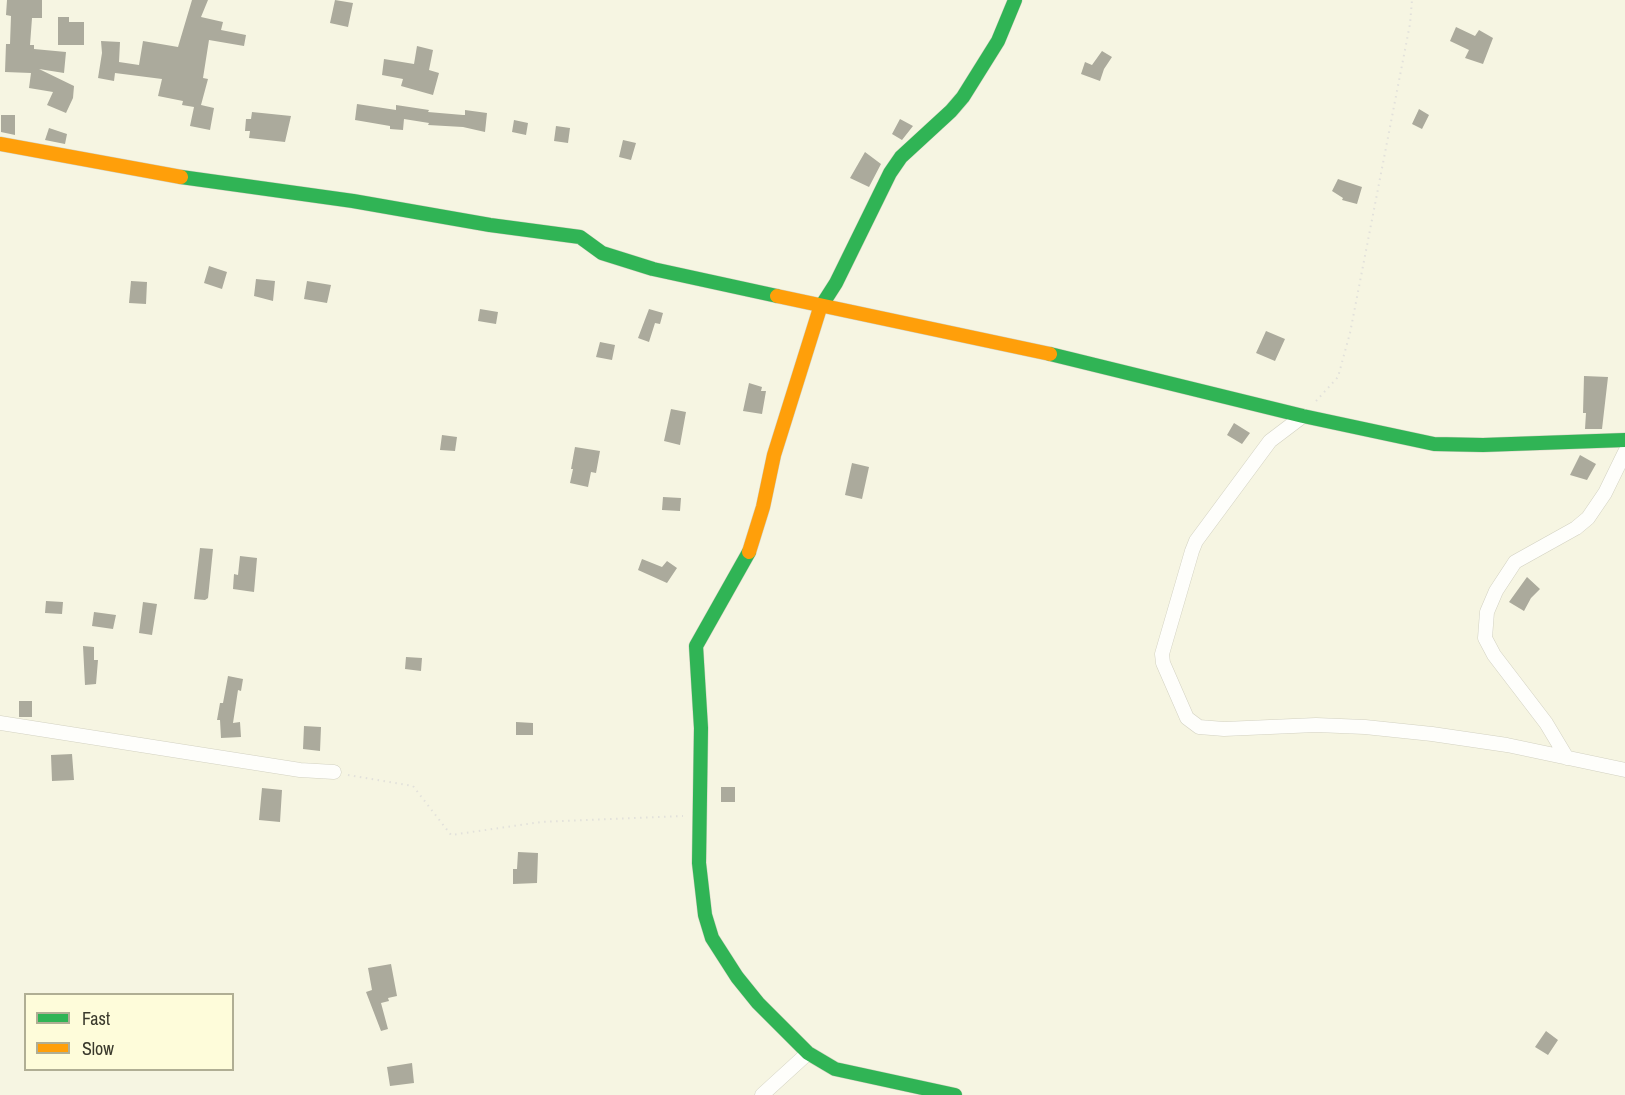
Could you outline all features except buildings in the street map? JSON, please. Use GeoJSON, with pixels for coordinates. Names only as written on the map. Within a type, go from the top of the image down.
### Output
{"type":"FeatureCollection","features":[{"type":"Feature","properties":{"kind":"street"},"geometry":{"type":"LineString","coordinates":[[956,1095],[834,1069],[808,1053],[758,1003],[737,978],[712,938],[705,915],[699,863],[701,728],[696,646],[754,541],[764,507],[774,455],[821,306],[836,283],[890,173],[901,157],[963,97],[998,41],[1016,0]]}},
{"type":"Feature","properties":{"kind":"street"},"geometry":{"type":"LineString","coordinates":[[0,144],[173,176],[353,201],[490,225],[580,237],[588,240],[602,253],[629,262],[1048,354],[1303,416],[1434,444],[1483,445],[1625,440]]}},
{"type":"Feature","properties":{"kind":"street"},"geometry":{"type":"LineString","coordinates":[[1303,416],[1273,438],[1196,541],[1191,551],[1162,654],[1163,663],[1187,718],[1199,727],[1224,729],[1316,725],[1365,727],[1508,745],[1625,770]]}},
{"type":"Feature","properties":{"kind":"street"},"geometry":{"type":"LineString","coordinates":[[1567,758],[1546,723],[1494,655],[1485,638],[1487,612],[1496,591],[1515,562],[1570,531],[1588,518],[1605,493],[1625,452]]}},
{"type":"Feature","properties":{"kind":"street"},"geometry":{"type":"LineString","coordinates":[[0,723],[300,770],[334,772]]}},
{"type":"Feature","properties":{"kind":"street"},"geometry":{"type":"LineString","coordinates":[[762,1095],[808,1053]]}},
{"type":"Feature","properties":{"kind":"path"},"geometry":{"type":"LineString","coordinates":[[1303,416],[1338,377],[1350,333],[1410,24],[1412,0]]}},
{"type":"Feature","properties":{"kind":"path"},"geometry":{"type":"LineString","coordinates":[[334,772],[413,786],[451,835],[541,822],[700,815]]}},
{"type":"Feature","properties":{"kind":"traffic: fast"},"geometry":{"type":"LineString","coordinates":[[820,308],[836,283],[890,173],[901,157],[963,97],[998,41],[1015,0]]}},
{"type":"Feature","properties":{"kind":"traffic: fast"},"geometry":{"type":"LineString","coordinates":[[181,177],[353,201],[490,225],[580,237],[602,253],[653,269],[777,296]]}},
{"type":"Feature","properties":{"kind":"traffic: fast"},"geometry":{"type":"LineString","coordinates":[[1050,354],[1303,416],[1434,444],[1483,445],[1625,440]]}},
{"type":"Feature","properties":{"kind":"traffic: fast"},"geometry":{"type":"LineString","coordinates":[[749,552],[696,646],[701,728],[699,863],[705,915],[712,938],[737,977],[758,1003],[808,1053],[835,1069],[955,1095]]}},
{"type":"Feature","properties":{"kind":"traffic: slow"},"geometry":{"type":"LineString","coordinates":[[0,144],[181,177]]}},
{"type":"Feature","properties":{"kind":"traffic: slow"},"geometry":{"type":"LineString","coordinates":[[777,296],[1050,354]]}},
{"type":"Feature","properties":{"kind":"traffic: slow"},"geometry":{"type":"LineString","coordinates":[[749,552],[763,507],[774,455],[820,308]]}}]}
